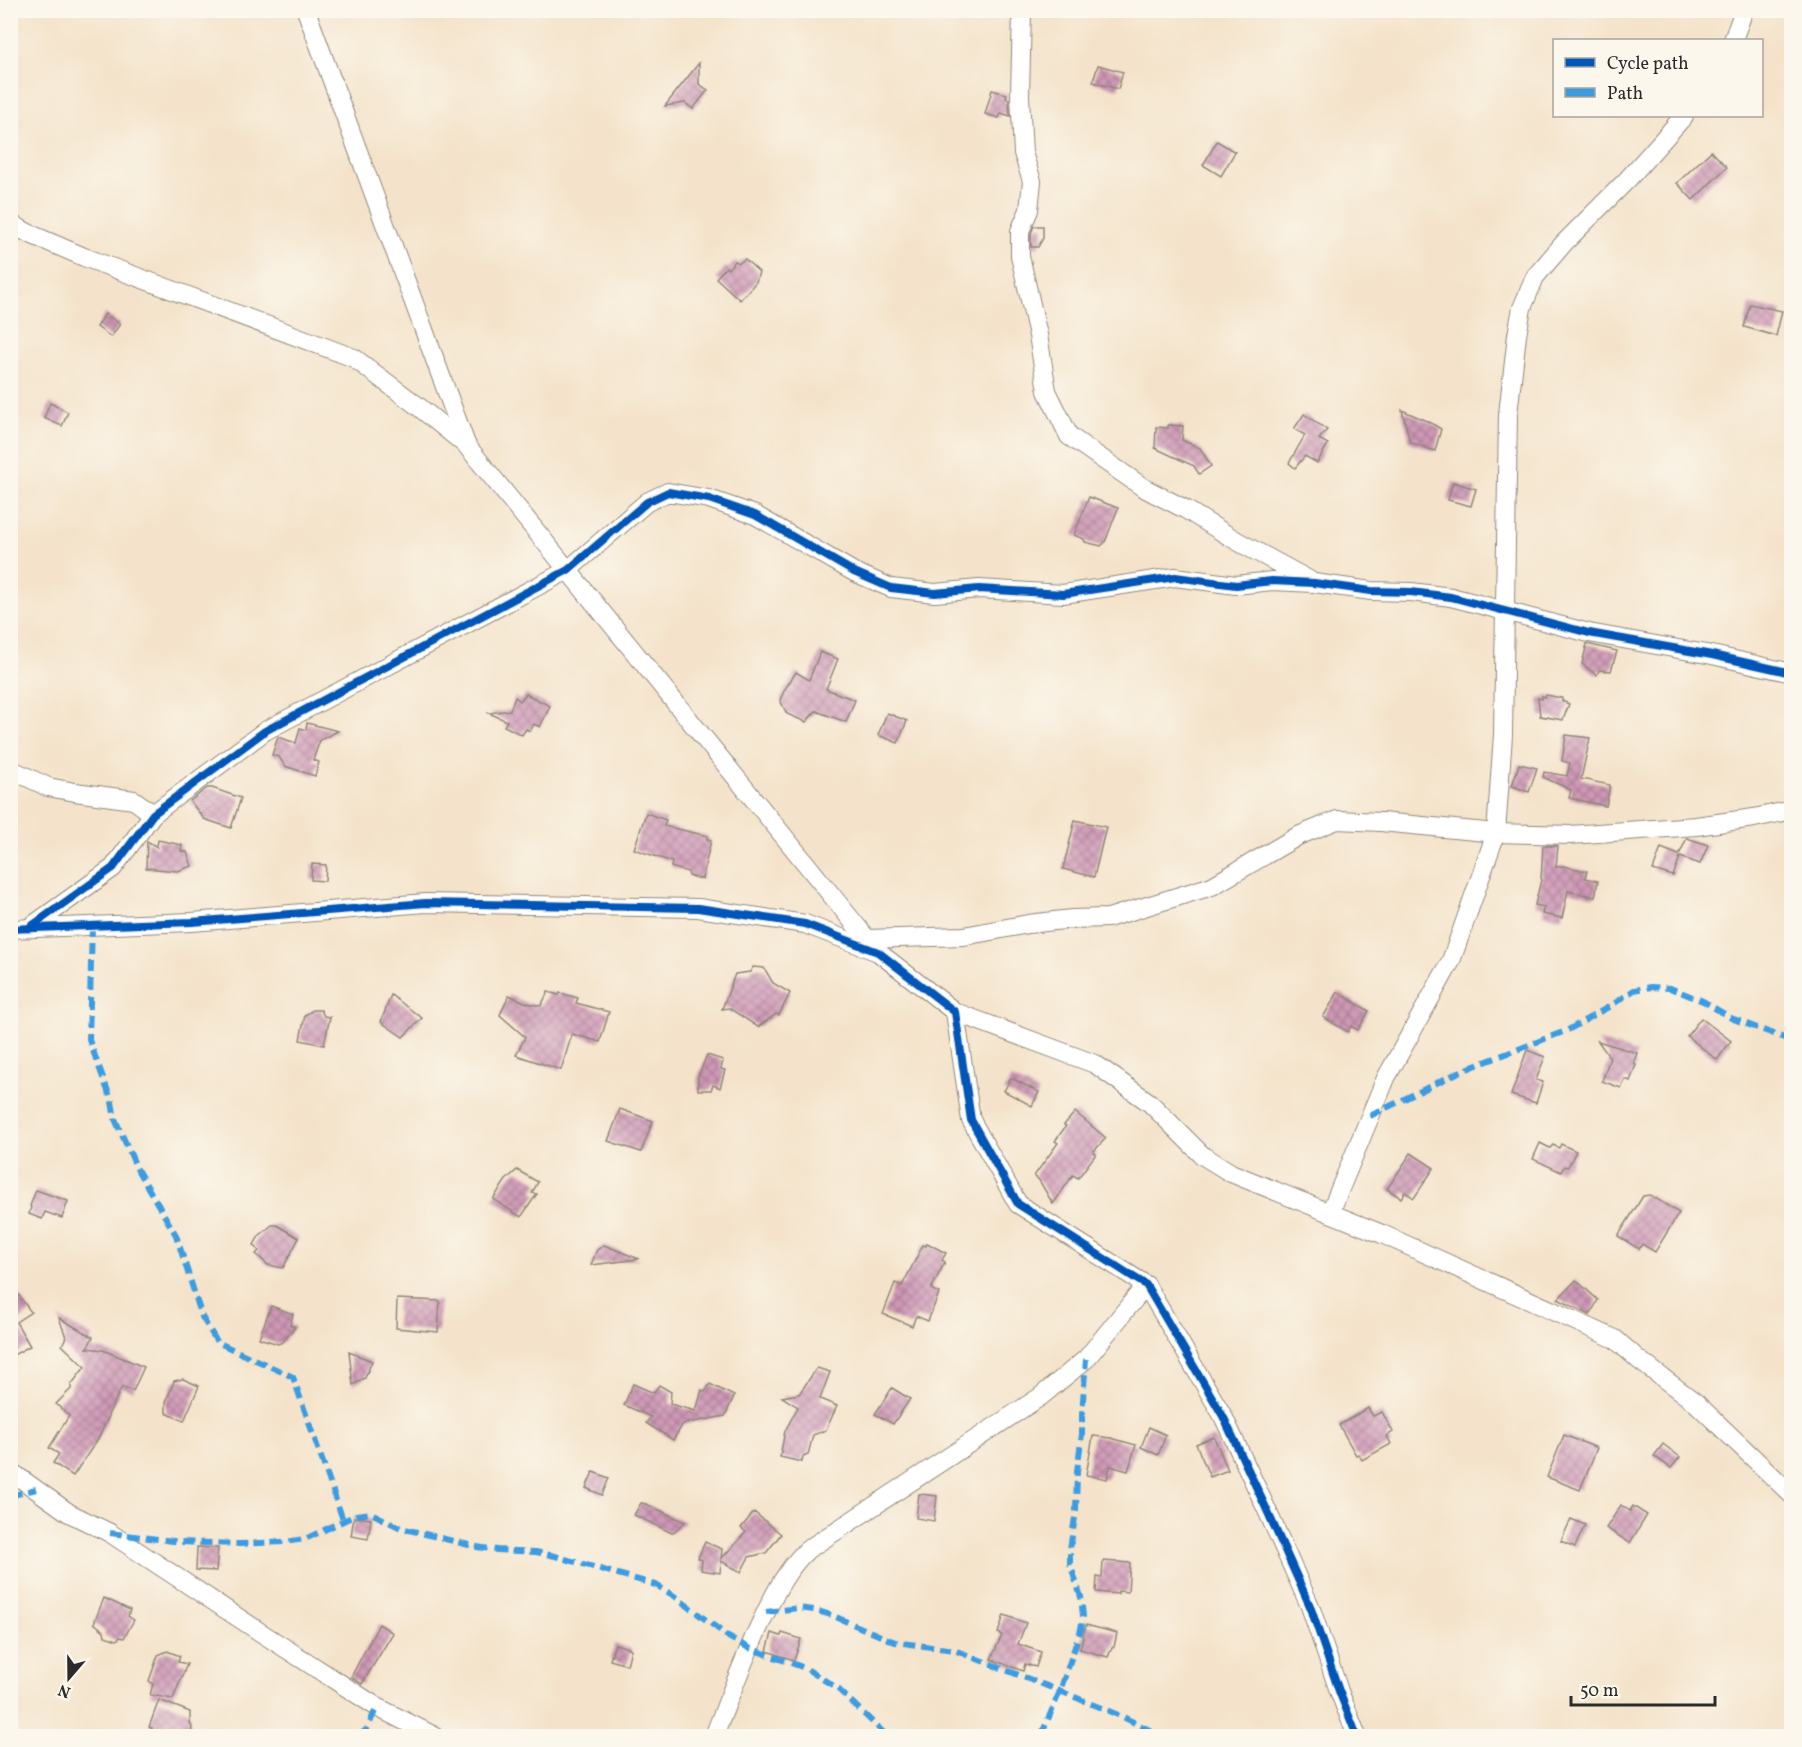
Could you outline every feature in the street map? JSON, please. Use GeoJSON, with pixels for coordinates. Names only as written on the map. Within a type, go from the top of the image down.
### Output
{"type":"FeatureCollection","features":[{"type":"Feature","properties":{"kind":"street"},"geometry":{"type":"LineString","coordinates":[[306,10],[467,446]]}},
{"type":"Feature","properties":{"kind":"street"},"geometry":{"type":"LineString","coordinates":[[1022,10],[1020,96],[1023,153],[1032,181],[1029,210],[1020,231],[1020,256],[1038,335],[1047,390],[1069,436],[1144,488],[1314,583]]}},
{"type":"Feature","properties":{"kind":"street"},"geometry":{"type":"LineString","coordinates":[[1732,39],[1744,10]]}},
{"type":"Feature","properties":{"kind":"street"},"geometry":{"type":"LineString","coordinates":[[1330,1213],[1386,1078],[1450,961],[1496,833],[1503,735],[1508,414],[1522,308],[1535,277],[1683,117]]}},
{"type":"Feature","properties":{"kind":"street"},"geometry":{"type":"LineString","coordinates":[[10,223],[84,257],[354,358],[467,446],[872,945],[955,1012],[1095,1064],[1150,1103],[1202,1155],[1231,1173],[1330,1213],[1616,1339],[1639,1360],[1696,1403],[1791,1495]]}},
{"type":"Feature","properties":{"kind":"street"},"geometry":{"type":"LineString","coordinates":[[20,928],[113,868],[153,814],[265,731],[568,570],[647,502],[668,492],[710,499],[755,515],[854,572],[891,588],[935,593],[979,589],[1063,594],[1175,577],[1236,585],[1272,581],[1314,583],[1371,591],[1412,592],[1451,597],[1589,633],[1712,655],[1791,673]]}},
{"type":"Feature","properties":{"kind":"street"},"geometry":{"type":"LineString","coordinates":[[10,769],[48,787],[134,800],[153,814]]}},
{"type":"Feature","properties":{"kind":"street"},"geometry":{"type":"LineString","coordinates":[[20,928],[192,922],[426,903],[698,908],[805,924],[872,945],[964,936],[1028,924],[1108,918],[1212,886],[1298,836],[1337,820],[1496,833],[1570,835],[1696,826],[1791,810]]}},
{"type":"Feature","properties":{"kind":"street"},"geometry":{"type":"LineString","coordinates":[[955,1012],[970,1120],[1017,1204],[1146,1285],[1223,1416],[1310,1606],[1339,1691],[1358,1737]]}},
{"type":"Feature","properties":{"kind":"street"},"geometry":{"type":"LineString","coordinates":[[714,1737],[749,1648],[784,1576],[796,1560],[807,1550],[1040,1397],[1066,1377],[1086,1359],[1146,1285]]}},
{"type":"Feature","properties":{"kind":"street"},"geometry":{"type":"LineString","coordinates":[[10,1472],[69,1513],[110,1533],[263,1635],[377,1707],[434,1737]]}},
{"type":"Feature","properties":{"kind":"building"},"geometry":{"type":"Polygon","coordinates":[[[699,63],[699,84],[708,90],[693,109],[685,103],[665,106],[699,63]]]}},
{"type":"Feature","properties":{"kind":"building"},"geometry":{"type":"Polygon","coordinates":[[[1098,65],[1123,72],[1118,89],[1093,82],[1098,65]]]}},
{"type":"Feature","properties":{"kind":"building"},"geometry":{"type":"Polygon","coordinates":[[[992,90],[1007,94],[1010,116],[1001,113],[999,118],[985,114],[992,90]]]}},
{"type":"Feature","properties":{"kind":"building"},"geometry":{"type":"Polygon","coordinates":[[[1217,141],[1235,152],[1221,176],[1203,165],[1217,141]]]}},
{"type":"Feature","properties":{"kind":"building"},"geometry":{"type":"Polygon","coordinates":[[[1711,151],[1727,167],[1693,200],[1677,183],[1711,151]]]}},
{"type":"Feature","properties":{"kind":"building"},"geometry":{"type":"Polygon","coordinates":[[[1034,226],[1043,226],[1043,238],[1038,247],[1031,247],[1031,233],[1034,226]]]}},
{"type":"Feature","properties":{"kind":"building"},"geometry":{"type":"Polygon","coordinates":[[[745,259],[759,272],[756,282],[740,300],[716,278],[735,261],[739,263],[745,259]]]}},
{"type":"Feature","properties":{"kind":"building"},"geometry":{"type":"Polygon","coordinates":[[[1750,304],[1782,311],[1776,336],[1744,327],[1750,304]]]}},
{"type":"Feature","properties":{"kind":"building"},"geometry":{"type":"Polygon","coordinates":[[[105,314],[120,324],[111,337],[97,327],[105,314]]]}},
{"type":"Feature","properties":{"kind":"building"},"geometry":{"type":"Polygon","coordinates":[[[50,403],[68,412],[62,426],[44,418],[50,403]]]}},
{"type":"Feature","properties":{"kind":"building"},"geometry":{"type":"Polygon","coordinates":[[[1402,410],[1441,429],[1435,451],[1410,442],[1402,410]]]}},
{"type":"Feature","properties":{"kind":"building"},"geometry":{"type":"Polygon","coordinates":[[[1304,414],[1327,430],[1319,439],[1328,444],[1317,463],[1305,456],[1295,468],[1289,463],[1305,435],[1294,429],[1304,414]]]}},
{"type":"Feature","properties":{"kind":"building"},"geometry":{"type":"Polygon","coordinates":[[[1168,425],[1183,426],[1182,440],[1200,448],[1211,466],[1199,474],[1194,466],[1155,448],[1156,427],[1168,428],[1168,425]]]}},
{"type":"Feature","properties":{"kind":"building"},"geometry":{"type":"Polygon","coordinates":[[[1453,482],[1476,489],[1471,506],[1448,500],[1453,482]]]}},
{"type":"Feature","properties":{"kind":"building"},"geometry":{"type":"Polygon","coordinates":[[[1089,497],[1118,508],[1105,542],[1101,546],[1085,542],[1084,539],[1074,535],[1089,497]]]}},
{"type":"Feature","properties":{"kind":"building"},"geometry":{"type":"Polygon","coordinates":[[[1587,644],[1617,651],[1611,671],[1599,670],[1597,675],[1582,664],[1587,644]]]}},
{"type":"Feature","properties":{"kind":"building"},"geometry":{"type":"Polygon","coordinates":[[[820,652],[838,659],[826,689],[855,700],[846,722],[816,711],[806,722],[787,714],[780,700],[796,672],[809,680],[820,652]]]}},
{"type":"Feature","properties":{"kind":"building"},"geometry":{"type":"Polygon","coordinates":[[[526,694],[550,706],[540,727],[534,724],[530,731],[526,729],[522,735],[504,726],[507,721],[489,713],[510,710],[515,697],[520,701],[526,694]]]}},
{"type":"Feature","properties":{"kind":"building"},"geometry":{"type":"Polygon","coordinates":[[[1542,696],[1562,698],[1562,701],[1569,704],[1563,720],[1540,716],[1538,698],[1542,699],[1542,696]]]}},
{"type":"Feature","properties":{"kind":"building"},"geometry":{"type":"Polygon","coordinates":[[[887,713],[907,721],[898,743],[878,735],[887,713]]]}},
{"type":"Feature","properties":{"kind":"building"},"geometry":{"type":"Polygon","coordinates":[[[307,723],[338,731],[320,740],[313,760],[319,762],[315,776],[285,766],[279,757],[272,755],[278,737],[296,743],[300,728],[306,730],[307,723]]]}},
{"type":"Feature","properties":{"kind":"building"},"geometry":{"type":"Polygon","coordinates":[[[1566,735],[1590,738],[1581,779],[1610,785],[1606,806],[1569,798],[1571,790],[1543,777],[1544,772],[1567,776],[1570,763],[1562,761],[1566,735]]]}},
{"type":"Feature","properties":{"kind":"building"},"geometry":{"type":"Polygon","coordinates":[[[1519,764],[1537,768],[1529,792],[1512,786],[1519,764]]]}},
{"type":"Feature","properties":{"kind":"building"},"geometry":{"type":"Polygon","coordinates":[[[207,788],[241,798],[231,828],[204,819],[190,801],[207,788]]]}},
{"type":"Feature","properties":{"kind":"building"},"geometry":{"type":"Polygon","coordinates":[[[646,813],[666,820],[664,826],[708,836],[707,839],[711,840],[702,879],[689,876],[688,872],[671,867],[672,862],[634,849],[646,813]]]}},
{"type":"Feature","properties":{"kind":"building"},"geometry":{"type":"Polygon","coordinates":[[[1075,820],[1106,827],[1094,877],[1063,869],[1075,820]]]}},
{"type":"Feature","properties":{"kind":"building"},"geometry":{"type":"Polygon","coordinates":[[[1687,838],[1708,845],[1700,864],[1680,857],[1673,876],[1653,870],[1661,848],[1679,855],[1687,838]]]}},
{"type":"Feature","properties":{"kind":"building"},"geometry":{"type":"Polygon","coordinates":[[[158,840],[182,845],[181,851],[187,852],[192,866],[178,871],[146,868],[147,841],[157,847],[158,840]]]}},
{"type":"Feature","properties":{"kind":"building"},"geometry":{"type":"Polygon","coordinates":[[[1543,846],[1558,846],[1556,867],[1563,866],[1587,871],[1585,878],[1598,881],[1595,897],[1568,891],[1562,918],[1542,914],[1544,907],[1535,905],[1541,880],[1543,846]]]}},
{"type":"Feature","properties":{"kind":"building"},"geometry":{"type":"Polygon","coordinates":[[[312,864],[326,865],[325,881],[311,880],[312,864]]]}},
{"type":"Feature","properties":{"kind":"building"},"geometry":{"type":"Polygon","coordinates":[[[753,967],[764,968],[773,983],[790,993],[779,1015],[776,1014],[758,1027],[729,1008],[722,1009],[735,974],[750,972],[753,967]]]}},
{"type":"Feature","properties":{"kind":"building"},"geometry":{"type":"Polygon","coordinates":[[[548,992],[578,998],[576,1003],[609,1012],[600,1042],[572,1034],[561,1070],[516,1055],[525,1037],[500,1015],[509,995],[541,1006],[548,992]]]}},
{"type":"Feature","properties":{"kind":"building"},"geometry":{"type":"Polygon","coordinates":[[[1338,992],[1369,1011],[1358,1030],[1351,1026],[1348,1032],[1323,1017],[1338,992]]]}},
{"type":"Feature","properties":{"kind":"building"},"geometry":{"type":"Polygon","coordinates":[[[391,995],[422,1018],[403,1037],[381,1022],[391,995]]]}},
{"type":"Feature","properties":{"kind":"building"},"geometry":{"type":"Polygon","coordinates":[[[313,1010],[321,1010],[324,1016],[330,1017],[324,1045],[300,1040],[305,1015],[313,1010]]]}},
{"type":"Feature","properties":{"kind":"building"},"geometry":{"type":"Polygon","coordinates":[[[1701,1018],[1731,1041],[1717,1060],[1687,1036],[1701,1018]]]}},
{"type":"Feature","properties":{"kind":"building"},"geometry":{"type":"Polygon","coordinates":[[[1598,1041],[1637,1053],[1634,1062],[1636,1065],[1630,1081],[1625,1079],[1621,1088],[1602,1081],[1610,1058],[1598,1041]]]}},
{"type":"Feature","properties":{"kind":"building"},"geometry":{"type":"Polygon","coordinates":[[[1527,1050],[1545,1057],[1536,1080],[1543,1082],[1536,1103],[1511,1095],[1527,1050]]]}},
{"type":"Feature","properties":{"kind":"building"},"geometry":{"type":"Polygon","coordinates":[[[707,1055],[723,1060],[721,1069],[725,1070],[720,1088],[713,1085],[711,1090],[698,1090],[698,1077],[707,1055]]]}},
{"type":"Feature","properties":{"kind":"building"},"geometry":{"type":"Polygon","coordinates":[[[1011,1078],[1039,1092],[1032,1106],[1004,1091],[1011,1078]]]}},
{"type":"Feature","properties":{"kind":"building"},"geometry":{"type":"Polygon","coordinates":[[[620,1109],[653,1121],[641,1152],[608,1141],[620,1109]]]}},
{"type":"Feature","properties":{"kind":"building"},"geometry":{"type":"Polygon","coordinates":[[[1075,1112],[1106,1138],[1093,1152],[1096,1154],[1078,1178],[1073,1175],[1053,1204],[1039,1180],[1034,1176],[1058,1143],[1055,1141],[1075,1112]]]}},
{"type":"Feature","properties":{"kind":"building"},"geometry":{"type":"Polygon","coordinates":[[[1540,1143],[1550,1148],[1553,1145],[1559,1148],[1561,1144],[1576,1151],[1568,1167],[1564,1166],[1561,1172],[1533,1159],[1540,1143]]]}},
{"type":"Feature","properties":{"kind":"building"},"geometry":{"type":"Polygon","coordinates":[[[1411,1153],[1434,1168],[1414,1198],[1405,1192],[1401,1198],[1387,1189],[1411,1153]]]}},
{"type":"Feature","properties":{"kind":"building"},"geometry":{"type":"Polygon","coordinates":[[[517,1170],[538,1182],[532,1193],[537,1194],[521,1217],[493,1199],[506,1180],[517,1170]]]}},
{"type":"Feature","properties":{"kind":"building"},"geometry":{"type":"Polygon","coordinates":[[[36,1190],[68,1201],[62,1218],[45,1212],[42,1219],[29,1214],[36,1190]]]}},
{"type":"Feature","properties":{"kind":"building"},"geometry":{"type":"Polygon","coordinates":[[[1650,1195],[1679,1213],[1655,1252],[1642,1244],[1639,1249],[1618,1236],[1643,1196],[1650,1195]]]}},
{"type":"Feature","properties":{"kind":"building"},"geometry":{"type":"Polygon","coordinates":[[[272,1225],[277,1225],[299,1238],[283,1268],[268,1265],[256,1254],[259,1251],[254,1245],[259,1236],[272,1225]]]}},
{"type":"Feature","properties":{"kind":"building"},"geometry":{"type":"Polygon","coordinates":[[[927,1243],[946,1253],[942,1260],[945,1262],[931,1289],[939,1293],[928,1321],[916,1316],[912,1326],[883,1314],[895,1283],[902,1286],[923,1245],[926,1246],[927,1243]]]}},
{"type":"Feature","properties":{"kind":"building"},"geometry":{"type":"Polygon","coordinates":[[[604,1245],[639,1259],[591,1265],[597,1250],[604,1245]]]}},
{"type":"Feature","properties":{"kind":"building"},"geometry":{"type":"Polygon","coordinates":[[[1576,1280],[1598,1300],[1590,1315],[1558,1299],[1576,1280]]]}},
{"type":"Feature","properties":{"kind":"building"},"geometry":{"type":"Polygon","coordinates":[[[10,1283],[31,1312],[16,1322],[30,1346],[10,1357],[10,1283]]]}},
{"type":"Feature","properties":{"kind":"building"},"geometry":{"type":"Polygon","coordinates":[[[397,1299],[440,1301],[438,1332],[396,1328],[397,1299]]]}},
{"type":"Feature","properties":{"kind":"building"},"geometry":{"type":"Polygon","coordinates":[[[271,1306],[293,1314],[290,1325],[295,1327],[283,1342],[278,1344],[259,1338],[271,1306]]]}},
{"type":"Feature","properties":{"kind":"building"},"geometry":{"type":"Polygon","coordinates":[[[59,1318],[93,1337],[87,1348],[103,1350],[144,1367],[133,1391],[122,1387],[98,1439],[73,1476],[53,1463],[59,1454],[49,1448],[69,1416],[56,1404],[71,1389],[71,1385],[85,1367],[62,1345],[66,1337],[59,1318]]]}},
{"type":"Feature","properties":{"kind":"building"},"geometry":{"type":"Polygon","coordinates":[[[349,1352],[372,1361],[365,1378],[353,1385],[349,1352]]]}},
{"type":"Feature","properties":{"kind":"building"},"geometry":{"type":"Polygon","coordinates":[[[817,1368],[830,1372],[820,1399],[837,1406],[826,1430],[813,1435],[808,1455],[803,1457],[802,1462],[780,1457],[785,1431],[798,1407],[782,1397],[799,1394],[817,1368]]]}},
{"type":"Feature","properties":{"kind":"building"},"geometry":{"type":"Polygon","coordinates":[[[183,1379],[199,1386],[184,1421],[166,1413],[166,1402],[174,1381],[183,1379]]]}},
{"type":"Feature","properties":{"kind":"building"},"geometry":{"type":"Polygon","coordinates":[[[633,1384],[654,1393],[659,1385],[671,1392],[670,1404],[696,1411],[702,1390],[705,1392],[710,1384],[734,1396],[725,1416],[683,1424],[673,1440],[646,1423],[651,1417],[624,1405],[633,1384]]]}},
{"type":"Feature","properties":{"kind":"building"},"geometry":{"type":"Polygon","coordinates":[[[892,1388],[910,1399],[893,1424],[875,1414],[892,1388]]]}},
{"type":"Feature","properties":{"kind":"building"},"geometry":{"type":"Polygon","coordinates":[[[1368,1408],[1373,1416],[1382,1412],[1393,1432],[1387,1436],[1391,1444],[1362,1460],[1359,1454],[1356,1455],[1339,1425],[1368,1408]]]}},
{"type":"Feature","properties":{"kind":"building"},"geometry":{"type":"Polygon","coordinates":[[[1149,1427],[1166,1435],[1158,1455],[1141,1447],[1149,1427]]]}},
{"type":"Feature","properties":{"kind":"building"},"geometry":{"type":"Polygon","coordinates":[[[1564,1435],[1597,1448],[1580,1490],[1547,1477],[1564,1435]]]}},
{"type":"Feature","properties":{"kind":"building"},"geometry":{"type":"Polygon","coordinates":[[[1093,1436],[1136,1445],[1128,1471],[1110,1466],[1107,1479],[1086,1475],[1093,1436]]]}},
{"type":"Feature","properties":{"kind":"building"},"geometry":{"type":"Polygon","coordinates":[[[1214,1437],[1228,1470],[1210,1477],[1196,1444],[1214,1437]]]}},
{"type":"Feature","properties":{"kind":"building"},"geometry":{"type":"Polygon","coordinates":[[[1663,1444],[1680,1457],[1671,1468],[1654,1456],[1663,1444]]]}},
{"type":"Feature","properties":{"kind":"building"},"geometry":{"type":"Polygon","coordinates":[[[593,1472],[609,1478],[602,1495],[586,1488],[593,1472]]]}},
{"type":"Feature","properties":{"kind":"building"},"geometry":{"type":"Polygon","coordinates":[[[919,1494],[937,1496],[934,1521],[916,1518],[919,1494]]]}},
{"type":"Feature","properties":{"kind":"building"},"geometry":{"type":"Polygon","coordinates":[[[641,1503],[685,1522],[672,1533],[634,1515],[641,1503]]]}},
{"type":"Feature","properties":{"kind":"building"},"geometry":{"type":"Polygon","coordinates":[[[1621,1505],[1630,1511],[1633,1506],[1647,1515],[1630,1543],[1606,1528],[1621,1505]]]}},
{"type":"Feature","properties":{"kind":"building"},"geometry":{"type":"Polygon","coordinates":[[[754,1512],[781,1534],[766,1553],[749,1557],[741,1572],[721,1561],[720,1573],[701,1570],[702,1560],[698,1558],[705,1542],[722,1549],[721,1559],[746,1532],[741,1528],[754,1512]]]}},
{"type":"Feature","properties":{"kind":"building"},"geometry":{"type":"Polygon","coordinates":[[[354,1517],[371,1519],[368,1539],[351,1536],[354,1517]]]}},
{"type":"Feature","properties":{"kind":"building"},"geometry":{"type":"Polygon","coordinates":[[[1571,1519],[1585,1525],[1575,1547],[1561,1541],[1571,1519]]]}},
{"type":"Feature","properties":{"kind":"building"},"geometry":{"type":"Polygon","coordinates":[[[197,1547],[218,1548],[216,1571],[196,1570],[197,1547]]]}},
{"type":"Feature","properties":{"kind":"building"},"geometry":{"type":"Polygon","coordinates":[[[1103,1561],[1130,1563],[1128,1592],[1118,1591],[1118,1594],[1096,1592],[1097,1577],[1102,1578],[1103,1561]]]}},
{"type":"Feature","properties":{"kind":"building"},"geometry":{"type":"Polygon","coordinates":[[[104,1598],[130,1610],[128,1616],[134,1620],[124,1638],[120,1637],[117,1640],[105,1636],[104,1631],[94,1623],[104,1598]]]}},
{"type":"Feature","properties":{"kind":"building"},"geometry":{"type":"Polygon","coordinates":[[[1004,1615],[1026,1623],[1018,1644],[1041,1652],[1036,1667],[1025,1664],[1023,1671],[991,1659],[1002,1635],[998,1633],[1004,1615]]]}},
{"type":"Feature","properties":{"kind":"building"},"geometry":{"type":"Polygon","coordinates":[[[379,1624],[393,1633],[362,1684],[351,1677],[379,1624]]]}},
{"type":"Feature","properties":{"kind":"building"},"geometry":{"type":"Polygon","coordinates":[[[1086,1625],[1117,1633],[1114,1647],[1108,1657],[1080,1649],[1086,1625]]]}},
{"type":"Feature","properties":{"kind":"building"},"geometry":{"type":"Polygon","coordinates":[[[772,1633],[781,1636],[782,1633],[801,1639],[794,1660],[767,1651],[772,1633]]]}},
{"type":"Feature","properties":{"kind":"building"},"geometry":{"type":"Polygon","coordinates":[[[615,1644],[631,1649],[627,1665],[610,1660],[615,1644]]]}},
{"type":"Feature","properties":{"kind":"building"},"geometry":{"type":"Polygon","coordinates":[[[167,1651],[180,1656],[178,1662],[187,1664],[173,1699],[150,1695],[153,1684],[149,1681],[158,1655],[167,1651]]]}},
{"type":"Feature","properties":{"kind":"building"},"geometry":{"type":"Polygon","coordinates":[[[159,1700],[190,1712],[191,1737],[148,1737],[152,1728],[149,1727],[159,1700]]]}},
{"type":"Feature","properties":{"kind":"marked path"},"geometry":{"type":"LineString","coordinates":[[92,925],[89,1040],[112,1102],[115,1119],[138,1171],[176,1235],[202,1317],[217,1342],[293,1377],[343,1520]]}},
{"type":"Feature","properties":{"kind":"marked path"},"geometry":{"type":"LineString","coordinates":[[1370,1116],[1459,1072],[1568,1030],[1634,990],[1651,987],[1670,988],[1703,1001],[1731,1018],[1792,1041]]}},
{"type":"Feature","properties":{"kind":"marked path"},"geometry":{"type":"LineString","coordinates":[[1041,1736],[1060,1691],[1081,1629],[1083,1616],[1081,1597],[1070,1564],[1070,1549],[1076,1511],[1086,1359]]}},
{"type":"Feature","properties":{"kind":"marked path"},"geometry":{"type":"LineString","coordinates":[[1787,1492],[1792,1486]]}},
{"type":"Feature","properties":{"kind":"marked path"},"geometry":{"type":"LineString","coordinates":[[10,1496],[36,1489]]}},
{"type":"Feature","properties":{"kind":"marked path"},"geometry":{"type":"LineString","coordinates":[[110,1533],[181,1542],[239,1544],[285,1542],[305,1539],[356,1515],[371,1513],[401,1528],[477,1547],[555,1556],[656,1585],[676,1597],[730,1638],[749,1648],[805,1668],[837,1688],[887,1736]]}},
{"type":"Feature","properties":{"kind":"marked path"},"geometry":{"type":"LineString","coordinates":[[766,1612],[799,1608],[814,1610],[895,1642],[954,1650],[1123,1717],[1162,1736]]}},
{"type":"Feature","properties":{"kind":"marked path"},"geometry":{"type":"LineString","coordinates":[[359,1736],[367,1729],[377,1707]]}},
{"type":"Feature","properties":{"kind":"cycle path"},"geometry":{"type":"LineString","coordinates":[[29,928],[113,868],[153,814],[265,731],[568,570],[647,502],[668,492],[709,499],[755,515],[854,572],[891,588],[935,593],[979,589],[1063,594],[1175,577],[1236,585],[1272,581],[1314,583],[1371,591],[1411,592],[1451,597],[1589,633],[1712,655],[1792,673]]}},
{"type":"Feature","properties":{"kind":"cycle path"},"geometry":{"type":"LineString","coordinates":[[10,929],[192,922],[426,903],[698,908],[805,924],[878,952],[955,1012],[971,1120],[1018,1204],[1146,1285],[1223,1416],[1310,1606],[1357,1736]]}}]}
